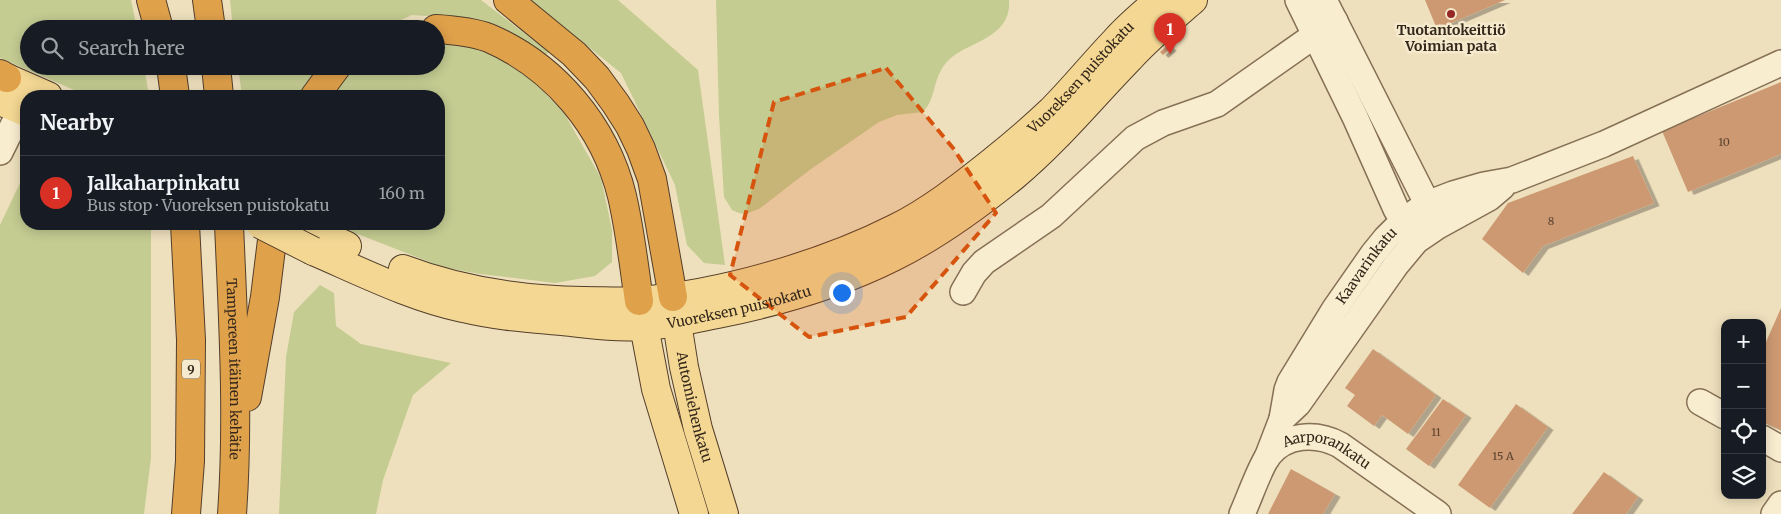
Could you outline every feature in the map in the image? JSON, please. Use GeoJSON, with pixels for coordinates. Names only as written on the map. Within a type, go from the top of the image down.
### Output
{"type":"FeatureCollection","features":[{"type":"Feature","properties":{"kind":"highway"},"geometry":{"type":"LineString","coordinates":[[151,0],[157,20]]}},
{"type":"Feature","properties":{"kind":"highway"},"geometry":{"type":"LineString","coordinates":[[162,0],[165,20]]}},
{"type":"Feature","properties":{"kind":"highway"},"geometry":{"type":"LineString","coordinates":[[207,0],[210,20]]}},
{"type":"Feature","properties":{"kind":"highway"},"geometry":{"type":"LineString","coordinates":[[508,0],[574,54],[597,78],[630,126],[652,179],[675,309]]}},
{"type":"Feature","properties":{"kind":"highway"},"geometry":{"type":"LineString","coordinates":[[445,30],[487,38],[523,56],[558,84],[595,130],[606,149],[619,187],[641,314]]}},
{"type":"Feature","properties":{"kind":"highway"},"geometry":{"type":"LineString","coordinates":[[217,75],[218,90]]}},
{"type":"Feature","properties":{"kind":"highway"},"geometry":{"type":"LineString","coordinates":[[319,90],[330,75]]}},
{"type":"Feature","properties":{"kind":"highway","name":"9"},"geometry":{"type":"LineString","coordinates":[[185,230],[191,340],[190,461],[186,514]]}},
{"type":"Feature","properties":{"kind":"highway","name":"Tampereen itäinen kehätie"},"geometry":{"type":"LineString","coordinates":[[229,230],[234,340],[236,460],[232,514]]}},
{"type":"Feature","properties":{"kind":"highway"},"geometry":{"type":"LineString","coordinates":[[236,460],[265,297],[273,230]]}},
{"type":"Feature","properties":{"kind":"main road","name":"Vuoreksen puistokatu"},"geometry":{"type":"LineString","coordinates":[[675,309],[740,283],[814,262],[856,246],[918,216],[1021,139],[1050,111],[1120,35],[1159,0]]}},
{"type":"Feature","properties":{"kind":"main road","name":"Vuoreksen puistokatu"},"geometry":{"type":"LineString","coordinates":[[284,230],[309,236],[411,292],[462,308],[518,317],[615,326],[641,314],[675,309],[745,308],[794,296],[895,257],[937,232],[983,200],[1038,155],[1068,126],[1139,48],[1192,0]]}},
{"type":"Feature","properties":{"kind":"main road","name":"Automiehenkatu"},"geometry":{"type":"LineString","coordinates":[[675,309],[684,367],[698,429],[724,514]]}},
{"type":"Feature","properties":{"kind":"main road","name":"Automiehenkatu"},"geometry":{"type":"LineString","coordinates":[[641,314],[656,388],[694,514]]}},
{"type":"Feature","properties":{"kind":"street"},"geometry":{"type":"LineString","coordinates":[[1298,0],[1325,18],[1433,215]]}},
{"type":"Feature","properties":{"kind":"street"},"geometry":{"type":"LineString","coordinates":[[1325,18],[1355,117],[1396,209],[1410,231]]}},
{"type":"Feature","properties":{"kind":"street"},"geometry":{"type":"LineString","coordinates":[[962,292],[974,272],[984,262],[1050,216],[1134,138],[1157,125],[1217,104],[1325,18]]}},
{"type":"Feature","properties":{"kind":"street","name":"Kaavarinkatu"},"geometry":{"type":"LineString","coordinates":[[1267,458],[1282,419],[1298,404],[1391,273],[1410,231],[1433,215],[1489,198],[1512,180],[1604,144],[1781,63]]}},
{"type":"Feature","properties":{"kind":"street"},"geometry":{"type":"LineString","coordinates":[[0,152],[19,95]]}},
{"type":"Feature","properties":{"kind":"street"},"geometry":{"type":"LineString","coordinates":[[1700,402],[1721,414]]}},
{"type":"Feature","properties":{"kind":"street","name":"Aarporankatu"},"geometry":{"type":"LineString","coordinates":[[1242,514],[1267,458],[1280,445],[1296,438],[1312,436],[1332,441],[1400,486],[1438,514]]}},
{"type":"Feature","properties":{"kind":"street"},"geometry":{"type":"LineString","coordinates":[[1766,440],[1781,449]]}},
{"type":"Feature","properties":{"kind":"street"},"geometry":{"type":"LineString","coordinates":[[1774,514],[1781,504]]}},
{"type":"Feature","properties":{"kind":"highlighted area"},"geometry":{"type":"Polygon","coordinates":[[[886,68],[953,148],[996,213],[906,317],[809,337],[730,275],[774,102],[886,68]]]}},
{"type":"Feature","properties":{"kind":"green space"},"geometry":{"type":"Polygon","coordinates":[[[0,0],[131,0],[135,20],[20,20],[20,67],[0,58],[0,0]]]}},
{"type":"Feature","properties":{"kind":"green space"},"geometry":{"type":"Polygon","coordinates":[[[230,0],[481,0],[549,52],[543,58],[457,18],[412,15],[401,20],[232,20],[230,0]]]}},
{"type":"Feature","properties":{"kind":"green space"},"geometry":{"type":"Polygon","coordinates":[[[530,0],[618,0],[698,70],[725,265],[704,263],[687,245],[675,185],[621,73],[530,0]]]}},
{"type":"Feature","properties":{"kind":"green space"},"geometry":{"type":"Polygon","coordinates":[[[716,0],[1009,0],[1008,12],[998,30],[961,51],[945,64],[928,106],[923,112],[897,115],[879,122],[811,169],[759,209],[745,214],[732,210],[724,197],[719,116],[716,0]]]}},
{"type":"Feature","properties":{"kind":"green space"},"geometry":{"type":"Polygon","coordinates":[[[445,42],[487,49],[522,69],[564,113],[601,178],[612,230],[612,262],[595,276],[555,283],[480,274],[442,267],[347,230],[445,230],[445,90],[331,90],[336,81],[344,75],[445,75],[445,42]]]}},
{"type":"Feature","properties":{"kind":"green space"},"geometry":{"type":"Polygon","coordinates":[[[39,75],[146,75],[148,90],[74,90],[39,75]]]}},
{"type":"Feature","properties":{"kind":"green space"},"geometry":{"type":"Polygon","coordinates":[[[239,75],[320,75],[304,90],[241,90],[239,75]]]}},
{"type":"Feature","properties":{"kind":"green space"},"geometry":{"type":"Polygon","coordinates":[[[20,183],[20,230],[151,230],[151,458],[144,514],[0,514],[0,225],[20,183]]]}},
{"type":"Feature","properties":{"kind":"green space"},"geometry":{"type":"Polygon","coordinates":[[[320,285],[334,293],[336,326],[361,344],[451,363],[413,395],[383,480],[376,514],[279,514],[286,357],[294,312],[320,285]]]}},
{"type":"Feature","properties":{"kind":"building","name":"Tuotantokeittiö Voimian pata"},"geometry":{"type":"Polygon","coordinates":[[[1425,0],[1505,0],[1437,29],[1425,0]]]}},
{"type":"Feature","properties":{"kind":"building"},"geometry":{"type":"Polygon","coordinates":[[[1168,45],[1171,48],[1163,55],[1160,52],[1168,45]]]}},
{"type":"Feature","properties":{"kind":"building"},"geometry":{"type":"Polygon","coordinates":[[[1781,82],[1781,154],[1688,192],[1662,131],[1781,82]]]}},
{"type":"Feature","properties":{"kind":"building"},"geometry":{"type":"Polygon","coordinates":[[[1633,156],[1654,203],[1543,246],[1523,273],[1482,239],[1508,203],[1633,156]]]}},
{"type":"Feature","properties":{"kind":"building"},"geometry":{"type":"Polygon","coordinates":[[[1781,308],[1781,430],[1766,424],[1766,342],[1781,308]]]}},
{"type":"Feature","properties":{"kind":"building"},"geometry":{"type":"Polygon","coordinates":[[[1373,349],[1436,395],[1408,434],[1382,415],[1374,426],[1347,406],[1355,395],[1345,388],[1373,349]]]}},
{"type":"Feature","properties":{"kind":"building"},"geometry":{"type":"Polygon","coordinates":[[[1443,399],[1466,415],[1429,466],[1406,449],[1443,399]]]}},
{"type":"Feature","properties":{"kind":"building"},"geometry":{"type":"Polygon","coordinates":[[[1516,404],[1548,427],[1490,508],[1458,485],[1516,404]]]}},
{"type":"Feature","properties":{"kind":"building"},"geometry":{"type":"Polygon","coordinates":[[[1291,469],[1335,494],[1323,514],[1268,514],[1291,469]]]}},
{"type":"Feature","properties":{"kind":"building"},"geometry":{"type":"Polygon","coordinates":[[[1604,472],[1638,497],[1626,514],[1572,514],[1604,472]]]}},
{"type":"Feature","properties":{"kind":"place","name":"Tuotantokeittiö Voimian pata"},"geometry":{"type":"Point","coordinates":[1451,14]}},
{"type":"Feature","properties":{"kind":"place","name":"Jalkaharpinkatu"},"geometry":{"type":"Point","coordinates":[1170,54]}}]}
